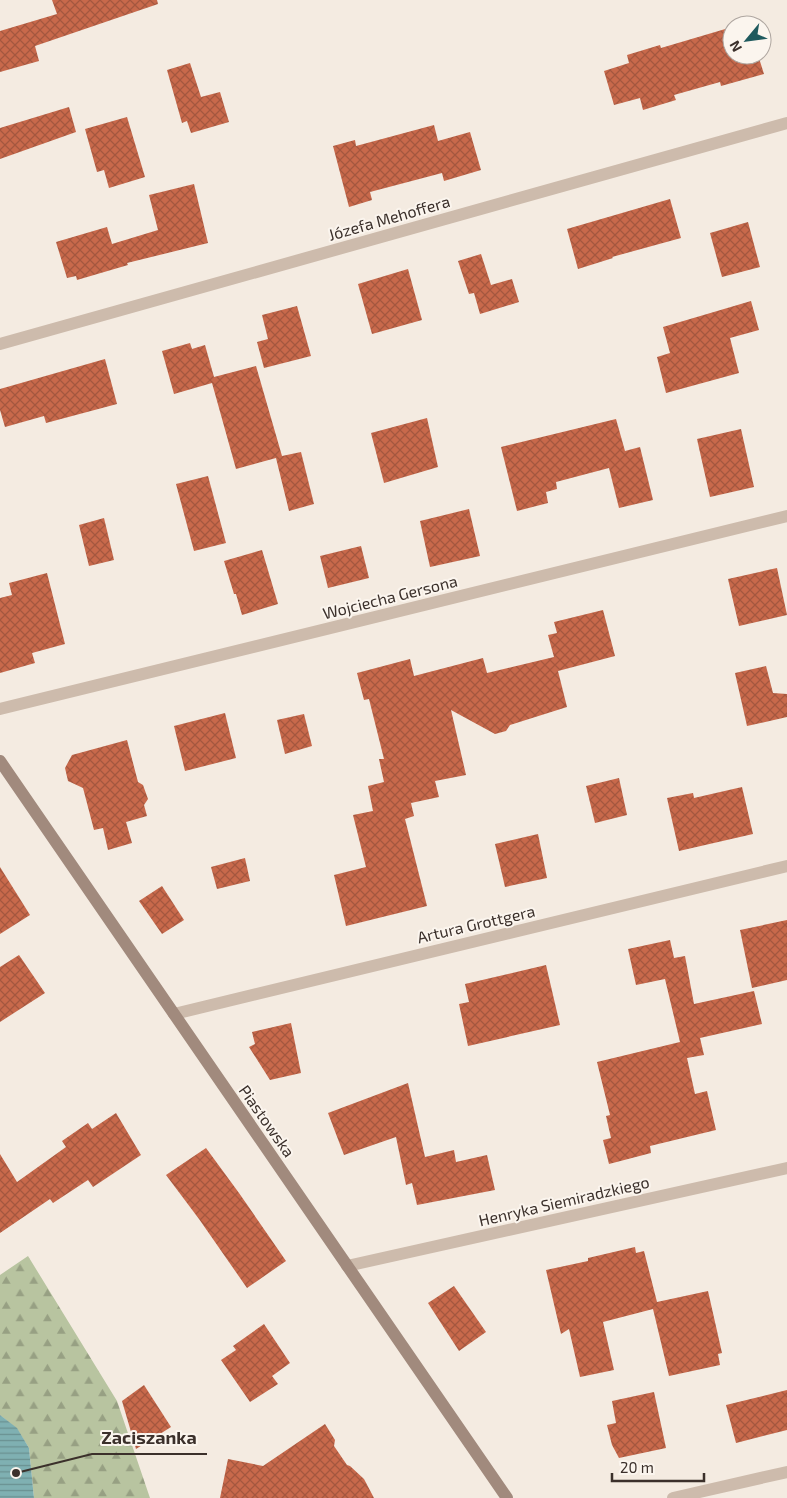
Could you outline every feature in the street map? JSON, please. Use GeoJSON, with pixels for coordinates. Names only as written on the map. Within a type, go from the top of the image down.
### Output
{"type":"FeatureCollection","features":[{"type":"Feature","properties":{"kind":"street","name":"Józefa Mehoffera"},"geometry":{"type":"LineString","coordinates":[[0,344],[787,123]]}},
{"type":"Feature","properties":{"kind":"street","name":"Wojciecha Gersona"},"geometry":{"type":"LineString","coordinates":[[0,709],[787,516]]}},
{"type":"Feature","properties":{"kind":"street","name":"Piastowska"},"geometry":{"type":"LineString","coordinates":[[0,761],[507,1498]]}},
{"type":"Feature","properties":{"kind":"street","name":"Artura Grottgera"},"geometry":{"type":"LineString","coordinates":[[174,1014],[787,866]]}},
{"type":"Feature","properties":{"kind":"street","name":"Henryka Siemiradzkiego"},"geometry":{"type":"LineString","coordinates":[[348,1266],[787,1168]]}},
{"type":"Feature","properties":{"kind":"street"},"geometry":{"type":"LineString","coordinates":[[673,1498],[787,1472]]}},
{"type":"Feature","properties":{"kind":"green space"},"geometry":{"type":"Polygon","coordinates":[[[28,1256],[117,1401],[150,1498],[34,1498],[29,1448],[17,1429],[0,1415],[0,1275],[28,1256]]]}},
{"type":"Feature","properties":{"kind":"water"},"geometry":{"type":"Polygon","coordinates":[[[0,1415],[17,1428],[29,1448],[34,1498],[0,1498],[0,1415]]]}},
{"type":"Feature","properties":{"kind":"building"},"geometry":{"type":"Polygon","coordinates":[[[52,0],[157,0],[158,4],[35,46],[39,61],[0,72],[0,31],[57,14],[52,0]]]}},
{"type":"Feature","properties":{"kind":"building"},"geometry":{"type":"Polygon","coordinates":[[[722,30],[722,65],[761,65],[764,74],[721,86],[720,82],[674,95],[676,100],[643,110],[640,98],[614,105],[604,71],[629,63],[627,55],[660,45],[661,48],[722,30]]]}},
{"type":"Feature","properties":{"kind":"building"},"geometry":{"type":"Polygon","coordinates":[[[190,63],[201,97],[220,92],[229,122],[191,133],[187,121],[182,123],[167,70],[190,63]]]}},
{"type":"Feature","properties":{"kind":"building"},"geometry":{"type":"Polygon","coordinates":[[[69,107],[76,132],[0,159],[0,128],[69,107]]]}},
{"type":"Feature","properties":{"kind":"building"},"geometry":{"type":"Polygon","coordinates":[[[127,117],[145,177],[109,188],[104,170],[97,172],[85,129],[127,117]]]}},
{"type":"Feature","properties":{"kind":"building"},"geometry":{"type":"Polygon","coordinates":[[[434,125],[438,141],[470,132],[481,170],[444,181],[442,173],[370,192],[372,200],[349,207],[333,146],[355,140],[356,146],[434,125]]]}},
{"type":"Feature","properties":{"kind":"building"},"geometry":{"type":"Polygon","coordinates":[[[194,184],[208,243],[127,263],[128,265],[77,280],[76,276],[67,278],[56,242],[107,227],[112,244],[158,230],[149,195],[194,184]]]}},
{"type":"Feature","properties":{"kind":"building"},"geometry":{"type":"Polygon","coordinates":[[[670,199],[681,238],[612,257],[578,269],[567,229],[670,199]]]}},
{"type":"Feature","properties":{"kind":"building"},"geometry":{"type":"Polygon","coordinates":[[[748,222],[760,267],[722,277],[710,233],[748,222]]]}},
{"type":"Feature","properties":{"kind":"building"},"geometry":{"type":"Polygon","coordinates":[[[481,254],[491,285],[512,279],[519,302],[480,314],[474,293],[469,294],[458,261],[481,254]]]}},
{"type":"Feature","properties":{"kind":"building"},"geometry":{"type":"Polygon","coordinates":[[[408,269],[422,320],[372,334],[358,284],[408,269]]]}},
{"type":"Feature","properties":{"kind":"building"},"geometry":{"type":"Polygon","coordinates":[[[751,301],[759,330],[730,338],[739,373],[666,393],[657,357],[670,353],[663,327],[751,301]]]}},
{"type":"Feature","properties":{"kind":"building"},"geometry":{"type":"Polygon","coordinates":[[[297,306],[311,356],[264,368],[257,342],[268,339],[262,315],[297,306]]]}},
{"type":"Feature","properties":{"kind":"building"},"geometry":{"type":"Polygon","coordinates":[[[190,343],[192,349],[205,345],[214,377],[256,366],[282,456],[301,452],[314,504],[289,511],[276,458],[236,469],[212,383],[174,394],[162,351],[190,343]]]}},
{"type":"Feature","properties":{"kind":"building"},"geometry":{"type":"Polygon","coordinates":[[[105,359],[117,404],[46,423],[44,416],[5,427],[0,410],[0,389],[105,359]]]}},
{"type":"Feature","properties":{"kind":"building"},"geometry":{"type":"Polygon","coordinates":[[[427,418],[438,467],[384,483],[371,433],[427,418]]]}},
{"type":"Feature","properties":{"kind":"building"},"geometry":{"type":"Polygon","coordinates":[[[616,419],[625,451],[640,447],[653,500],[619,508],[609,468],[556,482],[557,489],[546,492],[548,503],[517,511],[501,447],[616,419]]]}},
{"type":"Feature","properties":{"kind":"building"},"geometry":{"type":"Polygon","coordinates":[[[741,429],[754,487],[710,497],[697,439],[741,429]]]}},
{"type":"Feature","properties":{"kind":"building"},"geometry":{"type":"Polygon","coordinates":[[[208,476],[226,543],[194,551],[176,484],[208,476]]]}},
{"type":"Feature","properties":{"kind":"building"},"geometry":{"type":"Polygon","coordinates":[[[469,509],[480,556],[430,567],[420,521],[469,509]]]}},
{"type":"Feature","properties":{"kind":"building"},"geometry":{"type":"Polygon","coordinates":[[[104,518],[114,560],[89,566],[79,525],[104,518]]]}},
{"type":"Feature","properties":{"kind":"building"},"geometry":{"type":"Polygon","coordinates":[[[361,546],[369,578],[328,588],[320,556],[361,546]]]}},
{"type":"Feature","properties":{"kind":"building"},"geometry":{"type":"Polygon","coordinates":[[[262,550],[278,604],[242,615],[224,561],[262,550]]]}},
{"type":"Feature","properties":{"kind":"building"},"geometry":{"type":"Polygon","coordinates":[[[777,568],[787,615],[739,626],[728,579],[777,568]]]}},
{"type":"Feature","properties":{"kind":"building"},"geometry":{"type":"Polygon","coordinates":[[[47,573],[65,644],[32,653],[35,663],[0,673],[0,598],[12,595],[9,583],[47,573]]]}},
{"type":"Feature","properties":{"kind":"building"},"geometry":{"type":"Polygon","coordinates":[[[603,610],[615,656],[558,671],[567,707],[510,725],[506,731],[495,734],[451,710],[466,775],[435,781],[439,797],[411,803],[414,816],[405,819],[427,906],[346,926],[334,875],[366,867],[353,815],[373,811],[368,786],[384,782],[379,759],[384,759],[369,699],[364,700],[357,673],[410,659],[414,676],[483,658],[487,673],[554,657],[548,635],[557,633],[554,622],[603,610]]]}},
{"type":"Feature","properties":{"kind":"building"},"geometry":{"type":"Polygon","coordinates":[[[766,666],[773,693],[787,694],[787,717],[747,726],[735,673],[766,666]]]}},
{"type":"Feature","properties":{"kind":"building"},"geometry":{"type":"Polygon","coordinates":[[[225,713],[236,758],[185,771],[174,726],[225,713]]]}},
{"type":"Feature","properties":{"kind":"building"},"geometry":{"type":"Polygon","coordinates":[[[304,714],[312,746],[285,754],[277,720],[304,714]]]}},
{"type":"Feature","properties":{"kind":"building"},"geometry":{"type":"Polygon","coordinates":[[[127,740],[138,782],[143,785],[148,799],[144,805],[147,816],[126,822],[132,843],[108,850],[103,828],[94,830],[83,788],[68,781],[65,768],[72,755],[127,740]]]}},
{"type":"Feature","properties":{"kind":"building"},"geometry":{"type":"Polygon","coordinates":[[[619,778],[627,815],[595,823],[586,786],[619,778]]]}},
{"type":"Feature","properties":{"kind":"building"},"geometry":{"type":"Polygon","coordinates":[[[742,787],[753,834],[679,851],[667,798],[693,793],[694,798],[742,787]]]}},
{"type":"Feature","properties":{"kind":"building"},"geometry":{"type":"Polygon","coordinates":[[[538,834],[547,878],[505,887],[495,844],[538,834]]]}},
{"type":"Feature","properties":{"kind":"building"},"geometry":{"type":"Polygon","coordinates":[[[245,858],[250,881],[217,889],[211,867],[245,858]]]}},
{"type":"Feature","properties":{"kind":"building"},"geometry":{"type":"Polygon","coordinates":[[[0,867],[30,915],[0,934],[0,867]]]}},
{"type":"Feature","properties":{"kind":"building"},"geometry":{"type":"Polygon","coordinates":[[[162,886],[184,920],[162,934],[139,901],[162,886]]]}},
{"type":"Feature","properties":{"kind":"building"},"geometry":{"type":"Polygon","coordinates":[[[787,920],[787,980],[752,988],[740,930],[787,920]]]}},
{"type":"Feature","properties":{"kind":"building"},"geometry":{"type":"Polygon","coordinates":[[[670,940],[674,958],[685,956],[694,1004],[754,991],[762,1024],[700,1038],[704,1055],[687,1058],[695,1094],[707,1091],[716,1130],[650,1146],[651,1153],[609,1164],[603,1140],[611,1138],[606,1116],[610,1115],[597,1062],[680,1042],[665,979],[636,985],[628,949],[670,940]]]}},
{"type":"Feature","properties":{"kind":"building"},"geometry":{"type":"Polygon","coordinates":[[[19,955],[45,993],[0,1022],[0,967],[19,955]]]}},
{"type":"Feature","properties":{"kind":"building"},"geometry":{"type":"Polygon","coordinates":[[[546,965],[560,1025],[468,1046],[459,1004],[469,1002],[465,984],[546,965]]]}},
{"type":"Feature","properties":{"kind":"building"},"geometry":{"type":"Polygon","coordinates":[[[291,1023],[301,1073],[270,1080],[249,1047],[255,1044],[252,1032],[291,1023]]]}},
{"type":"Feature","properties":{"kind":"building"},"geometry":{"type":"Polygon","coordinates":[[[408,1083],[425,1157],[454,1150],[456,1162],[487,1155],[495,1190],[417,1205],[412,1183],[406,1185],[396,1137],[344,1155],[328,1113],[408,1083]]]}},
{"type":"Feature","properties":{"kind":"building"},"geometry":{"type":"Polygon","coordinates":[[[116,1113],[141,1155],[93,1187],[88,1180],[53,1203],[50,1199],[0,1233],[0,1154],[17,1182],[66,1147],[62,1141],[88,1123],[92,1129],[116,1113]]]}},
{"type":"Feature","properties":{"kind":"building"},"geometry":{"type":"Polygon","coordinates":[[[206,1148],[286,1261],[247,1288],[166,1175],[206,1148]]]}},
{"type":"Feature","properties":{"kind":"building"},"geometry":{"type":"Polygon","coordinates":[[[635,1247],[636,1253],[644,1251],[657,1302],[708,1291],[722,1353],[718,1354],[720,1365],[669,1376],[653,1309],[603,1322],[614,1370],[580,1377],[569,1329],[561,1334],[546,1270],[588,1261],[588,1258],[635,1247]]]}},
{"type":"Feature","properties":{"kind":"building"},"geometry":{"type":"Polygon","coordinates":[[[454,1286],[486,1332],[459,1351],[428,1303],[454,1286]]]}},
{"type":"Feature","properties":{"kind":"building"},"geometry":{"type":"Polygon","coordinates":[[[264,1324],[290,1363],[272,1376],[278,1384],[250,1402],[221,1360],[236,1350],[233,1346],[264,1324]]]}},
{"type":"Feature","properties":{"kind":"building"},"geometry":{"type":"Polygon","coordinates":[[[144,1385],[171,1427],[136,1449],[122,1401],[144,1385]]]}},
{"type":"Feature","properties":{"kind":"building"},"geometry":{"type":"Polygon","coordinates":[[[787,1390],[787,1430],[736,1443],[726,1405],[787,1390]]]}},
{"type":"Feature","properties":{"kind":"building"},"geometry":{"type":"Polygon","coordinates":[[[654,1392],[666,1448],[619,1458],[612,1445],[607,1425],[616,1423],[612,1401],[654,1392]]]}},
{"type":"Feature","properties":{"kind":"building"},"geometry":{"type":"Polygon","coordinates":[[[325,1424],[335,1440],[334,1446],[347,1465],[364,1479],[374,1498],[220,1498],[228,1459],[263,1466],[325,1424]]]}},
{"type":"Feature","properties":{"kind":"place","name":"Zaciszanka"},"geometry":{"type":"Point","coordinates":[16,1473]}}]}
